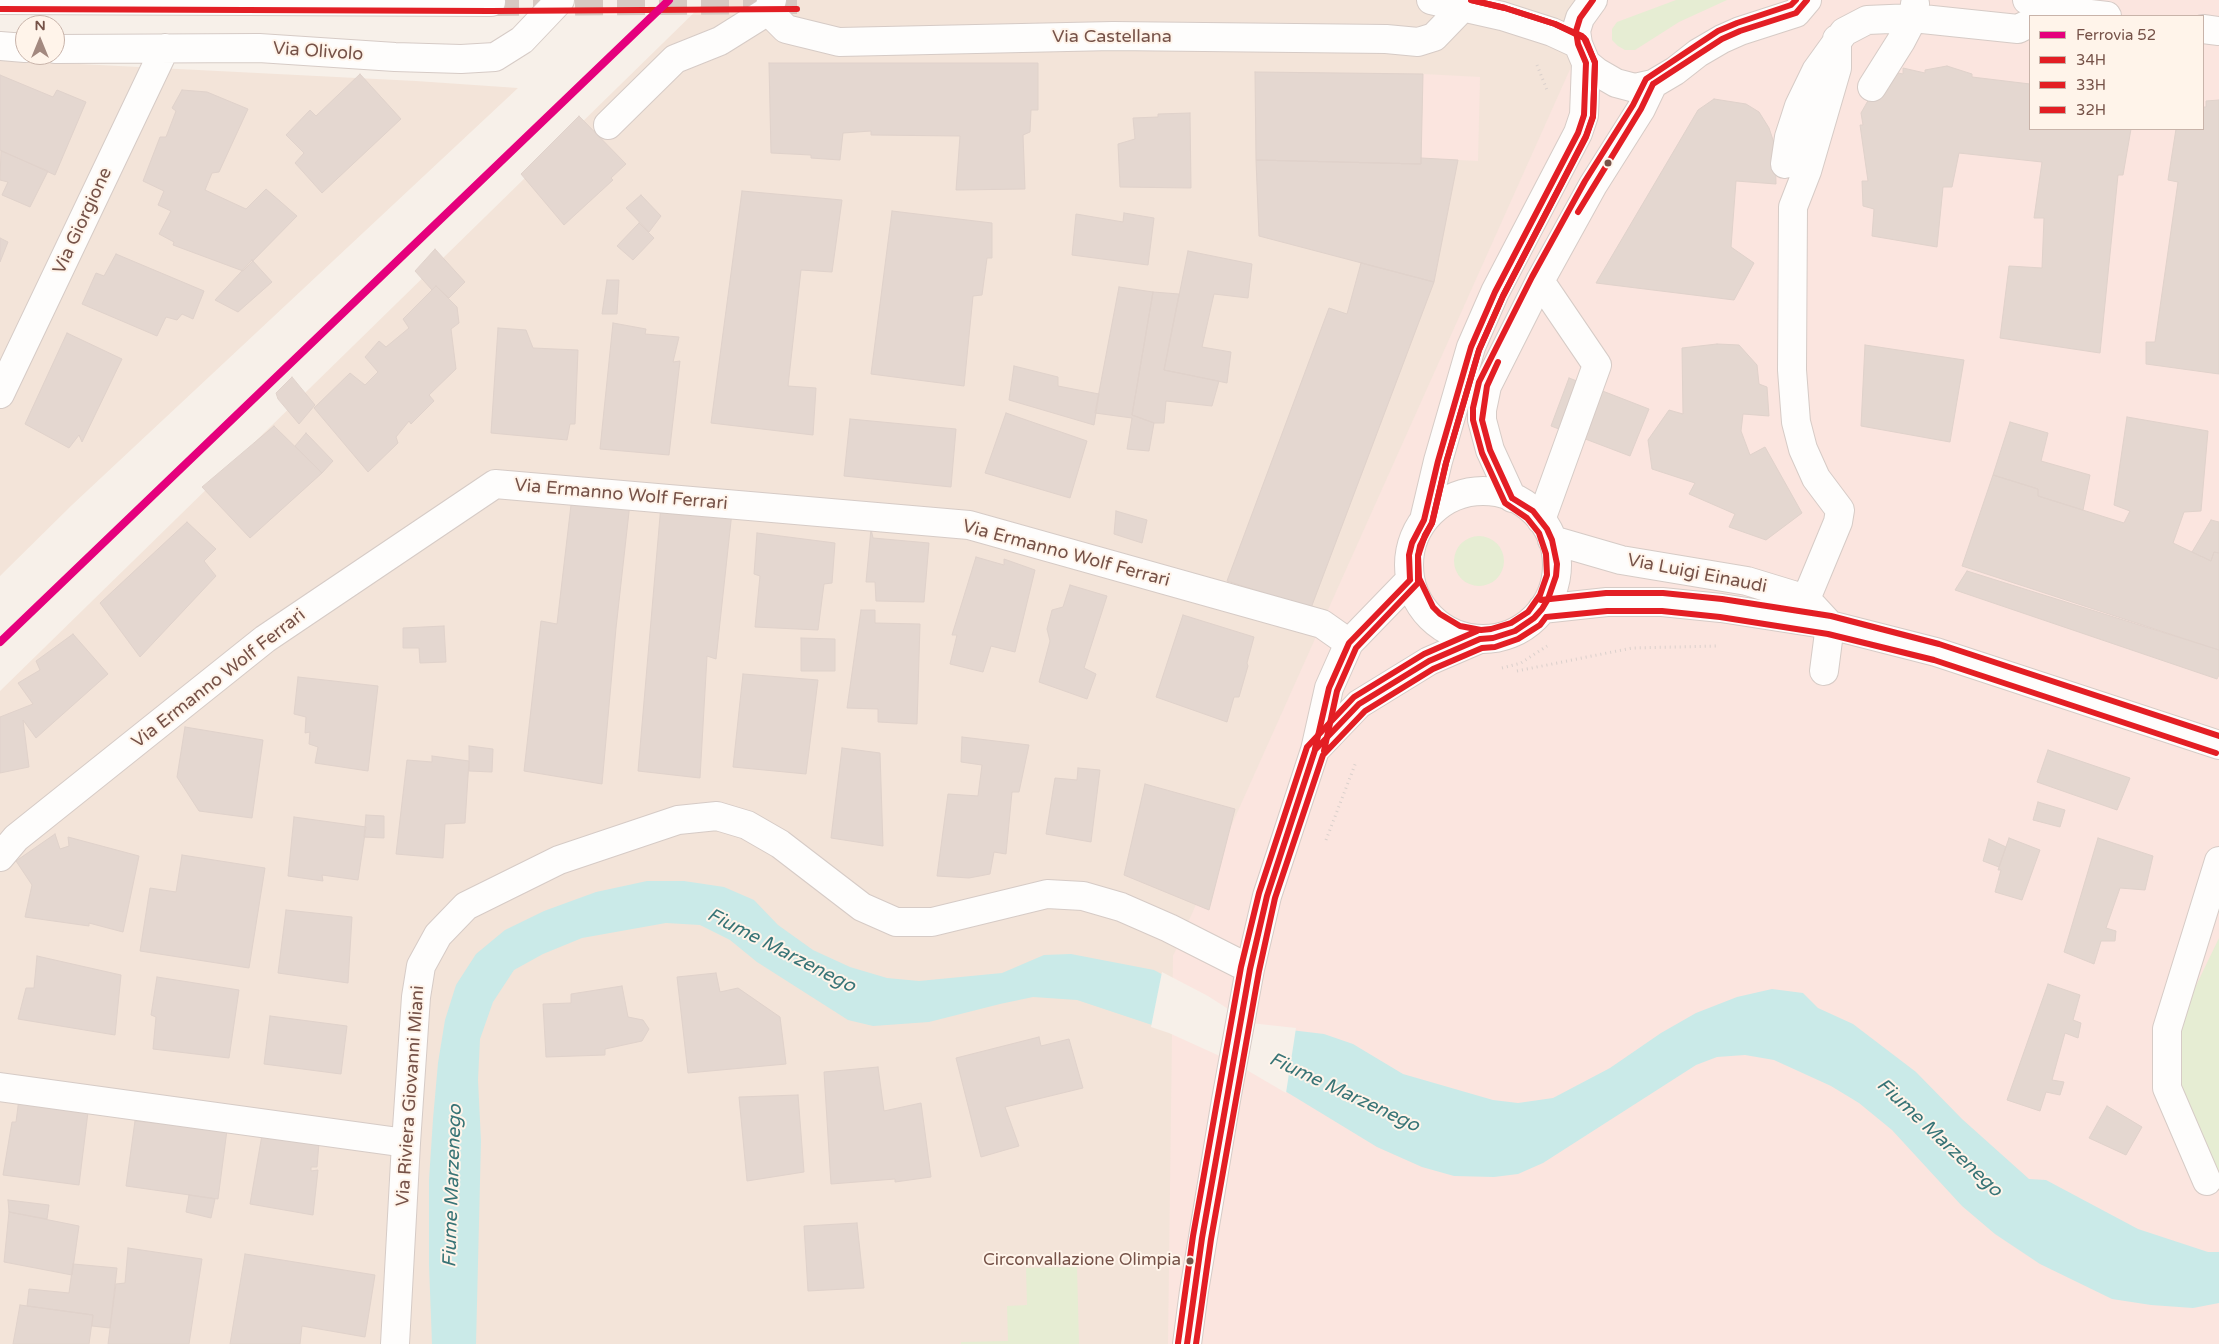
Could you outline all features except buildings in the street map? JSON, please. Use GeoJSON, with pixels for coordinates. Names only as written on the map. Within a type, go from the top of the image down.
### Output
{"type":"FeatureCollection","features":[{"type":"Feature","properties":{"kind":"street"},"geometry":{"type":"LineString","coordinates":[[0,0],[492,2]]}},
{"type":"Feature","properties":{"kind":"street","name":"Via Olivolo"},"geometry":{"type":"LineString","coordinates":[[65,49],[259,48],[395,57],[461,59],[495,56],[522,40],[560,0]]}},
{"type":"Feature","properties":{"kind":"street"},"geometry":{"type":"LineString","coordinates":[[1431,0],[1502,16],[1552,32],[1582,53],[1597,72],[1616,83],[1635,88],[1654,84],[1698,53],[1722,39],[1740,31],[1796,13],[1807,0]]}},
{"type":"Feature","properties":{"kind":"street"},"geometry":{"type":"LineString","coordinates":[[1424,520],[1442,504],[1464,494],[1489,491],[1512,498],[1528,507],[1547,530],[1557,564],[1556,576],[1542,609],[1534,618],[1515,631],[1492,638],[1480,639],[1457,634],[1435,621],[1419,603],[1410,580],[1409,555],[1415,537],[1424,520],[1438,461],[1471,347],[1496,292],[1578,133],[1584,115],[1582,53],[1576,31],[1580,18],[1593,0]]}},
{"type":"Feature","properties":{"kind":"street"},"geometry":{"type":"LineString","coordinates":[[2027,0],[2052,13],[2088,15]]}},
{"type":"Feature","properties":{"kind":"street"},"geometry":{"type":"LineString","coordinates":[[608,125],[675,59],[720,41],[770,5]]}},
{"type":"Feature","properties":{"kind":"street","name":"Via Castellana"},"geometry":{"type":"LineString","coordinates":[[770,5],[786,29],[839,42],[1113,36],[1386,39],[1418,42],[1434,37],[1463,8]]}},
{"type":"Feature","properties":{"kind":"street"},"geometry":{"type":"LineString","coordinates":[[1785,164],[1789,137],[1799,106],[1816,71],[1837,39],[1844,32],[1867,20],[1914,9],[2018,29],[2029,24]]}},
{"type":"Feature","properties":{"kind":"street"},"geometry":{"type":"LineString","coordinates":[[1872,87],[1902,41],[1914,9]]}},
{"type":"Feature","properties":{"kind":"street"},"geometry":{"type":"LineString","coordinates":[[2204,29],[2219,31]]}},
{"type":"Feature","properties":{"kind":"street"},"geometry":{"type":"LineString","coordinates":[[1824,671],[1830,626],[1806,599],[1838,522],[1840,510],[1816,478],[1803,448],[1796,422],[1792,370],[1792,207],[1807,171],[1837,68],[1837,39]]}},
{"type":"Feature","properties":{"kind":"street"},"geometry":{"type":"LineString","coordinates":[[0,46],[15,47]]}},
{"type":"Feature","properties":{"kind":"street","name":"Via Giorgione"},"geometry":{"type":"LineString","coordinates":[[0,394],[165,48]]}},
{"type":"Feature","properties":{"kind":"street"},"geometry":{"type":"LineString","coordinates":[[1512,498],[1490,450],[1482,410],[1487,386],[1540,280],[1593,185],[1641,109],[1654,84]]}},
{"type":"Feature","properties":{"kind":"street"},"geometry":{"type":"LineString","coordinates":[[1540,280],[1597,365],[1547,530]]}},
{"type":"Feature","properties":{"kind":"street","name":"Via Ermanno Wolf Ferrari"},"geometry":{"type":"LineString","coordinates":[[0,858],[16,838],[265,639],[495,484],[969,525],[1322,624],[1349,643]]}},
{"type":"Feature","properties":{"kind":"street","name":"Via Luigi Einaudi"},"geometry":{"type":"LineString","coordinates":[[1547,530],[1621,560],[1747,581],[1806,599]]}},
{"type":"Feature","properties":{"kind":"street"},"geometry":{"type":"LineString","coordinates":[[1187,1344],[1194,1290],[1226,1100],[1250,969],[1267,896],[1315,750],[1329,688],[1349,643],[1410,580]]}},
{"type":"Feature","properties":{"kind":"street","name":"Via Luigi Einaudi"},"geometry":{"type":"LineString","coordinates":[[1542,609],[1607,602],[1662,602],[1721,608],[1830,626],[1936,652],[2219,745]]}},
{"type":"Feature","properties":{"kind":"street"},"geometry":{"type":"LineString","coordinates":[[1315,750],[1359,704],[1429,661],[1480,639]]}},
{"type":"Feature","properties":{"kind":"street","name":"Via Riviera Giovanni Miani"},"geometry":{"type":"LineString","coordinates":[[395,1344],[416,997],[422,966],[438,934],[466,906],[559,860],[678,820],[717,816],[747,825],[780,844],[862,907],[896,922],[932,922],[1047,894],[1083,896],[1121,907],[1250,969]]}},
{"type":"Feature","properties":{"kind":"street"},"geometry":{"type":"LineString","coordinates":[[2207,1181],[2167,1088],[2167,1029],[2219,861]]}},
{"type":"Feature","properties":{"kind":"street"},"geometry":{"type":"LineString","coordinates":[[0,1087],[406,1143]]}},
{"type":"Feature","properties":{"kind":"path"},"geometry":{"type":"LineString","coordinates":[[1533,61],[1543,75],[1548,94]]}},
{"type":"Feature","properties":{"kind":"path"},"geometry":{"type":"LineString","coordinates":[[1499,669],[1521,663],[1548,645]]}},
{"type":"Feature","properties":{"kind":"path"},"geometry":{"type":"LineString","coordinates":[[1517,671],[1632,648],[1720,646]]}},
{"type":"Feature","properties":{"kind":"path"},"geometry":{"type":"LineString","coordinates":[[1345,793],[1357,757]]}},
{"type":"Feature","properties":{"kind":"shaded area"},"geometry":{"type":"Polygon","coordinates":[[[707,0],[2219,0],[2219,1344],[0,1344],[0,691],[707,0]]]}},
{"type":"Feature","properties":{"kind":"shaded area"},"geometry":{"type":"Polygon","coordinates":[[[1601,0],[2219,0],[2219,1344],[1168,1344],[1173,956],[1601,0]]]}},
{"type":"Feature","properties":{"kind":"shaded area"},"geometry":{"type":"Polygon","coordinates":[[[0,60],[15,61],[15,65],[65,65],[65,63],[518,88],[72,505],[0,576],[0,60]]]}},
{"type":"Feature","properties":{"kind":"shaded area"},"geometry":{"type":"Polygon","coordinates":[[[1423,74],[1480,77],[1478,161],[1421,158],[1423,74]]]}},
{"type":"Feature","properties":{"kind":"green space"},"geometry":{"type":"Polygon","coordinates":[[[1676,0],[1727,0],[1679,22],[1635,50],[1625,50],[1612,40],[1612,29],[1617,22],[1676,0]]]}},
{"type":"Feature","properties":{"kind":"green space"},"geometry":{"type":"Polygon","coordinates":[[[1474,536],[1484,536],[1497,543],[1504,556],[1504,566],[1497,579],[1484,586],[1474,586],[1465,582],[1458,575],[1454,566],[1454,556],[1458,547],[1465,540],[1474,536]]]}},
{"type":"Feature","properties":{"kind":"green space"},"geometry":{"type":"Polygon","coordinates":[[[2219,938],[2219,1180],[2178,1086],[2175,1029],[2219,938]]]}},
{"type":"Feature","properties":{"kind":"green space"},"geometry":{"type":"Polygon","coordinates":[[[1077,1267],[1079,1344],[961,1344],[961,1342],[1008,1341],[1007,1306],[1027,1305],[1026,1268],[1077,1267]]]}},
{"type":"Feature","properties":{"kind":"water","name":"Fiume Marzenego"},"geometry":{"type":"Polygon","coordinates":[[[647,881],[684,881],[724,887],[754,900],[778,925],[813,950],[850,967],[887,978],[919,981],[1002,973],[1044,955],[1071,954],[1154,970],[1207,998],[1249,1025],[1324,1034],[1353,1044],[1403,1074],[1493,1100],[1518,1103],[1553,1098],[1610,1068],[1661,1033],[1696,1013],[1737,997],[1772,989],[1803,993],[1818,1008],[1853,1024],[1916,1072],[1962,1119],[2029,1179],[2046,1180],[2138,1229],[2208,1252],[2219,1252],[2219,1303],[2193,1308],[2151,1305],[2112,1299],[2040,1264],[1995,1234],[1962,1206],[1892,1130],[1859,1103],[1831,1086],[1774,1060],[1745,1055],[1717,1057],[1696,1065],[1543,1163],[1518,1174],[1494,1177],[1454,1176],[1422,1167],[1377,1147],[1234,1060],[1170,1031],[1077,1000],[1033,997],[929,1022],[873,1026],[848,1020],[757,962],[730,940],[700,925],[666,923],[582,938],[543,954],[514,970],[493,1002],[480,1039],[478,1080],[481,1141],[476,1344],[432,1344],[429,1265],[429,1180],[433,1119],[438,1063],[445,1020],[456,985],[476,954],[505,930],[544,911],[596,892],[647,881]]]}},
{"type":"Feature","properties":{"kind":"pier"},"geometry":{"type":"Polygon","coordinates":[[[1162,972],[1208,996],[1250,1023],[1296,1028],[1286,1093],[1233,1062],[1169,1033],[1151,1027],[1162,972]]]}},
{"type":"Feature","properties":{"kind":"tunnel"},"geometry":{"type":"LineString","coordinates":[[491,2],[797,0]]}},
{"type":"Feature","properties":{"kind":"rail line","name":"52"},"geometry":{"type":"LineString","coordinates":[[0,642],[669,0]]}},
{"type":"Feature","properties":{"kind":"transit line","name":"33H"},"geometry":{"type":"LineString","coordinates":[[1324,751],[1337,691],[1356,648],[1418,583],[1420,546],[1432,523],[1446,463],[1479,350],[1503,296],[1586,137],[1593,117],[1595,62],[1584,38],[1555,24],[1505,8],[1471,0]]}},
{"type":"Feature","properties":{"kind":"transit line","name":"32H"},"geometry":{"type":"LineString","coordinates":[[1471,0],[1505,8],[1555,24],[1582,36],[1586,40],[1595,63],[1593,116],[1586,136],[1503,296],[1479,350],[1446,463],[1432,523],[1425,535],[1418,556],[1419,578],[1433,607],[1440,614],[1460,626],[1481,630],[1511,623],[1528,612],[1540,595],[1547,575],[1546,554],[1539,533],[1527,518],[1505,503],[1482,453],[1473,420],[1473,408],[1479,382],[1532,277],[1585,181],[1633,105],[1646,79],[1718,31],[1791,5],[1796,0]]}},
{"type":"Feature","properties":{"kind":"transit line","name":"34H"},"geometry":{"type":"LineString","coordinates":[[1410,580],[1409,555],[1412,543],[1424,520],[1438,461],[1471,347],[1495,292],[1578,133],[1584,115],[1586,63],[1578,44],[1576,31],[1580,18],[1593,0]]}},
{"type":"Feature","properties":{"kind":"transit line","name":"34H"},"geometry":{"type":"LineString","coordinates":[[1653,84],[1722,39],[1740,31],[1796,13],[1807,0]]}},
{"type":"Feature","properties":{"kind":"transit line","name":"33H"},"geometry":{"type":"LineString","coordinates":[[0,9],[491,11],[797,9]]}},
{"type":"Feature","properties":{"kind":"transit line","name":"34H"},"geometry":{"type":"LineString","coordinates":[[1578,212],[1641,109],[1653,84]]}},
{"type":"Feature","properties":{"kind":"transit line","name":"34H"},"geometry":{"type":"LineString","coordinates":[[1498,362],[1487,386],[1482,420],[1490,450],[1512,498]]}},
{"type":"Feature","properties":{"kind":"transit line","name":"34H"},"geometry":{"type":"LineString","coordinates":[[1187,1344],[1202,1238],[1250,969],[1267,896],[1315,750],[1359,704],[1429,661],[1480,639],[1493,638],[1515,631],[1534,618],[1542,609],[1548,599],[1556,576],[1557,564],[1552,540],[1547,529],[1533,511],[1512,498]]}},
{"type":"Feature","properties":{"kind":"transit line","name":"34H"},"geometry":{"type":"LineString","coordinates":[[1315,749],[1329,688],[1349,643],[1410,580]]}},
{"type":"Feature","properties":{"kind":"transit line","name":"32H"},"geometry":{"type":"LineString","coordinates":[[1541,600],[1606,593],[1663,593],[1722,599],[1831,616],[1939,644],[2219,736]]}},
{"type":"Feature","properties":{"kind":"transit line","name":"33H"},"geometry":{"type":"LineString","coordinates":[[1196,1344],[1211,1239],[1259,971],[1275,898],[1323,755],[1365,711],[1433,669],[1482,648],[1495,647],[1518,639],[1540,625],[1546,617],[1607,611],[1662,611],[1720,617],[1828,634],[1934,660],[2216,753]]}},
{"type":"Feature","properties":{"kind":"transit line","name":"32H"},"geometry":{"type":"LineString","coordinates":[[1178,1343],[1193,1236],[1241,967],[1259,893],[1307,747],[1354,697],[1424,654],[1477,631]]}},
{"type":"Feature","properties":{"kind":"place","name":"Circonvallazione Olimpia"},"geometry":{"type":"Point","coordinates":[1190,1261]}}]}
